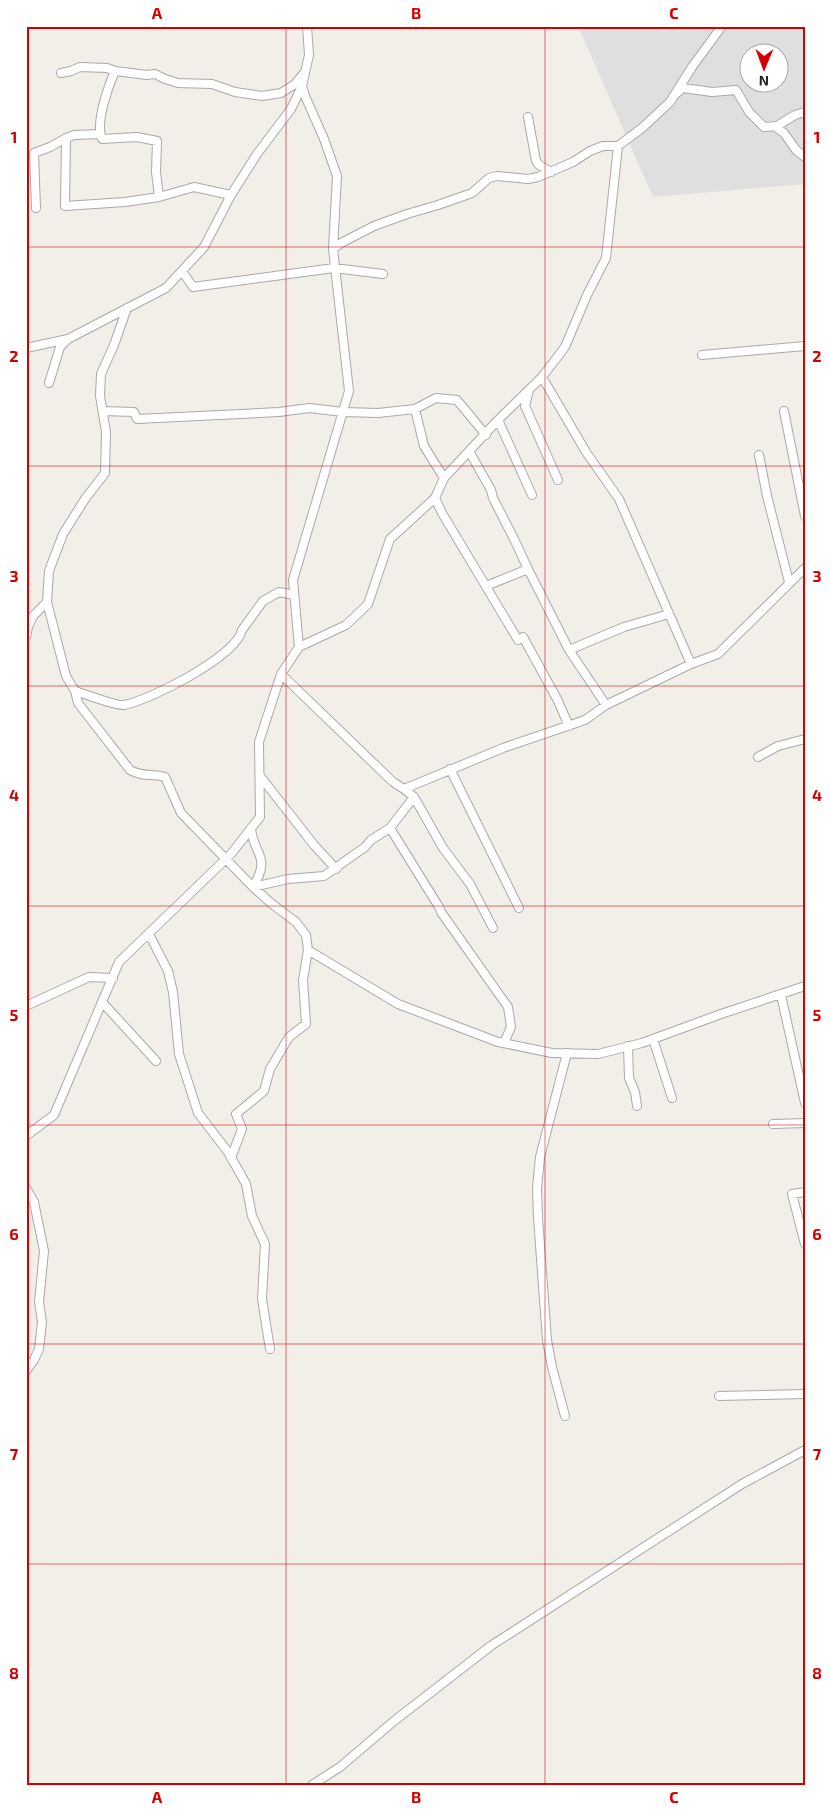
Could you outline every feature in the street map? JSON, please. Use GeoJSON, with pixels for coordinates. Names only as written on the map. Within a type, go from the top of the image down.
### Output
{"type":"FeatureCollection","features":[{"type":"Feature","properties":{"kind":"street"},"geometry":{"type":"LineString","coordinates":[[26,348],[68,339],[166,288],[204,248],[231,195],[257,154],[291,109],[302,86],[309,55],[307,26]]}},
{"type":"Feature","properties":{"kind":"street"},"geometry":{"type":"LineString","coordinates":[[333,249],[374,226],[472,193],[489,178],[497,176],[528,179],[551,172],[603,146],[618,146],[660,113],[670,102],[722,26]]}},
{"type":"Feature","properties":{"kind":"street"},"geometry":{"type":"LineString","coordinates":[[61,72],[86,67],[107,68],[115,71],[147,75],[155,74],[164,80],[178,83],[212,84],[235,92],[262,96],[281,93],[295,84],[305,72]]}},
{"type":"Feature","properties":{"kind":"street"},"geometry":{"type":"LineString","coordinates":[[115,71],[107,90],[100,134],[102,139],[137,137],[157,140],[156,172],[159,197]]}},
{"type":"Feature","properties":{"kind":"street"},"geometry":{"type":"LineString","coordinates":[[299,647],[293,580],[349,391],[334,268],[333,249],[337,176],[302,86]]}},
{"type":"Feature","properties":{"kind":"street"},"geometry":{"type":"LineString","coordinates":[[675,94],[683,88],[712,92],[736,90],[755,120],[764,127],[777,126],[795,115],[805,112]]}},
{"type":"Feature","properties":{"kind":"street"},"geometry":{"type":"LineString","coordinates":[[528,117],[536,161],[551,172]]}},
{"type":"Feature","properties":{"kind":"street"},"geometry":{"type":"LineString","coordinates":[[774,126],[805,157]]}},
{"type":"Feature","properties":{"kind":"street"},"geometry":{"type":"LineString","coordinates":[[36,208],[34,153],[66,138],[100,134]]}},
{"type":"Feature","properties":{"kind":"street"},"geometry":{"type":"LineString","coordinates":[[66,138],[65,206],[125,202],[159,197],[194,187],[231,195]]}},
{"type":"Feature","properties":{"kind":"street"},"geometry":{"type":"LineString","coordinates":[[26,1136],[54,1114],[120,962],[226,859],[260,817],[259,742],[281,674],[299,647],[346,625],[368,604],[390,539],[435,498],[444,478],[498,420],[542,377],[566,346],[587,295],[606,258],[618,146]]}},
{"type":"Feature","properties":{"kind":"street"},"geometry":{"type":"LineString","coordinates":[[182,270],[194,287],[334,268],[383,274]]}},
{"type":"Feature","properties":{"kind":"street"},"geometry":{"type":"LineString","coordinates":[[127,308],[101,374],[100,396],[106,432],[105,473],[63,534],[49,571],[46,602],[66,676],[75,691],[78,703],[130,770],[141,776],[165,778],[181,813],[253,887],[296,922],[306,935],[308,950],[302,980],[306,1024],[289,1037],[270,1069],[264,1091],[236,1114],[242,1129],[231,1158]]}},
{"type":"Feature","properties":{"kind":"street"},"geometry":{"type":"LineString","coordinates":[[48,383],[60,348],[68,339]]}},
{"type":"Feature","properties":{"kind":"street"},"geometry":{"type":"LineString","coordinates":[[702,355],[805,346]]}},
{"type":"Feature","properties":{"kind":"street"},"geometry":{"type":"LineString","coordinates":[[542,377],[586,452],[619,499],[692,664]]}},
{"type":"Feature","properties":{"kind":"street"},"geometry":{"type":"LineString","coordinates":[[529,390],[525,406],[558,480]]}},
{"type":"Feature","properties":{"kind":"street"},"geometry":{"type":"LineString","coordinates":[[103,411],[134,412],[137,419],[279,412],[309,408],[342,412],[378,413],[416,410],[436,398],[457,400],[486,434]]}},
{"type":"Feature","properties":{"kind":"street"},"geometry":{"type":"LineString","coordinates":[[416,410],[424,446],[444,478]]}},
{"type":"Feature","properties":{"kind":"street"},"geometry":{"type":"LineString","coordinates":[[784,411],[805,516]]}},
{"type":"Feature","properties":{"kind":"street"},"geometry":{"type":"LineString","coordinates":[[498,420],[532,495]]}},
{"type":"Feature","properties":{"kind":"street"},"geometry":{"type":"LineString","coordinates":[[469,451],[491,490],[493,498],[569,650],[606,705]]}},
{"type":"Feature","properties":{"kind":"street"},"geometry":{"type":"LineString","coordinates":[[759,455],[767,496],[789,582]]}},
{"type":"Feature","properties":{"kind":"street"},"geometry":{"type":"LineString","coordinates":[[435,498],[486,586],[521,638],[557,699],[569,726]]}},
{"type":"Feature","properties":{"kind":"street"},"geometry":{"type":"LineString","coordinates":[[486,586],[528,568]]}},
{"type":"Feature","properties":{"kind":"street"},"geometry":{"type":"LineString","coordinates":[[404,789],[503,748],[586,720],[606,705],[692,664],[718,654],[805,568]]}},
{"type":"Feature","properties":{"kind":"street"},"geometry":{"type":"LineString","coordinates":[[75,691],[122,706],[162,691],[218,660],[241,636],[242,630],[263,601],[279,592],[294,595]]}},
{"type":"Feature","properties":{"kind":"street"},"geometry":{"type":"LineString","coordinates":[[26,637],[33,616],[46,602]]}},
{"type":"Feature","properties":{"kind":"street"},"geometry":{"type":"LineString","coordinates":[[569,650],[624,627],[669,614]]}},
{"type":"Feature","properties":{"kind":"street"},"geometry":{"type":"LineString","coordinates":[[281,674],[393,782],[414,797],[443,848],[470,884],[493,928]]}},
{"type":"Feature","properties":{"kind":"street"},"geometry":{"type":"LineString","coordinates":[[758,757],[778,746],[805,739]]}},
{"type":"Feature","properties":{"kind":"street"},"geometry":{"type":"LineString","coordinates":[[450,769],[518,908]]}},
{"type":"Feature","properties":{"kind":"street"},"geometry":{"type":"LineString","coordinates":[[260,776],[314,845],[336,869]]}},
{"type":"Feature","properties":{"kind":"street"},"geometry":{"type":"LineString","coordinates":[[253,887],[288,879],[324,876],[390,828],[414,797]]}},
{"type":"Feature","properties":{"kind":"street"},"geometry":{"type":"LineString","coordinates":[[251,828],[261,860],[260,874],[253,887]]}},
{"type":"Feature","properties":{"kind":"street"},"geometry":{"type":"LineString","coordinates":[[390,828],[441,912],[508,1007],[511,1027],[504,1043]]}},
{"type":"Feature","properties":{"kind":"street"},"geometry":{"type":"LineString","coordinates":[[149,934],[168,971],[179,1054],[198,1113],[231,1158],[246,1184],[252,1216],[266,1244],[262,1299],[270,1349]]}},
{"type":"Feature","properties":{"kind":"street"},"geometry":{"type":"LineString","coordinates":[[308,950],[398,1004],[504,1043],[552,1053],[598,1054],[653,1039],[805,986]]}},
{"type":"Feature","properties":{"kind":"street"},"geometry":{"type":"LineString","coordinates":[[26,1006],[89,977],[113,978]]}},
{"type":"Feature","properties":{"kind":"street"},"geometry":{"type":"LineString","coordinates":[[781,995],[805,1103]]}},
{"type":"Feature","properties":{"kind":"street"},"geometry":{"type":"LineString","coordinates":[[102,1002],[156,1061]]}},
{"type":"Feature","properties":{"kind":"street"},"geometry":{"type":"LineString","coordinates":[[653,1039],[672,1098]]}},
{"type":"Feature","properties":{"kind":"street"},"geometry":{"type":"LineString","coordinates":[[628,1046],[629,1078],[635,1092],[637,1106]]}},
{"type":"Feature","properties":{"kind":"street"},"geometry":{"type":"LineString","coordinates":[[565,1416],[552,1368],[547,1340],[537,1188],[540,1157],[567,1054]]}},
{"type":"Feature","properties":{"kind":"street"},"geometry":{"type":"LineString","coordinates":[[773,1124],[805,1123]]}},
{"type":"Feature","properties":{"kind":"street"},"geometry":{"type":"LineString","coordinates":[[26,1188],[34,1202],[44,1251],[39,1302],[42,1322],[39,1349],[34,1360],[26,1370]]}},
{"type":"Feature","properties":{"kind":"street"},"geometry":{"type":"LineString","coordinates":[[805,1192],[792,1194],[805,1244]]}},
{"type":"Feature","properties":{"kind":"street"},"geometry":{"type":"LineString","coordinates":[[720,1396],[805,1394]]}},
{"type":"Feature","properties":{"kind":"street"},"geometry":{"type":"LineString","coordinates":[[312,1785],[340,1767],[394,1721],[492,1645],[736,1488],[805,1450]]}},
{"type":"Feature","properties":{"kind":"shaded area"},"geometry":{"type":"Polygon","coordinates":[[[578,26],[805,26],[805,184],[653,197],[578,26]]]}}]}
